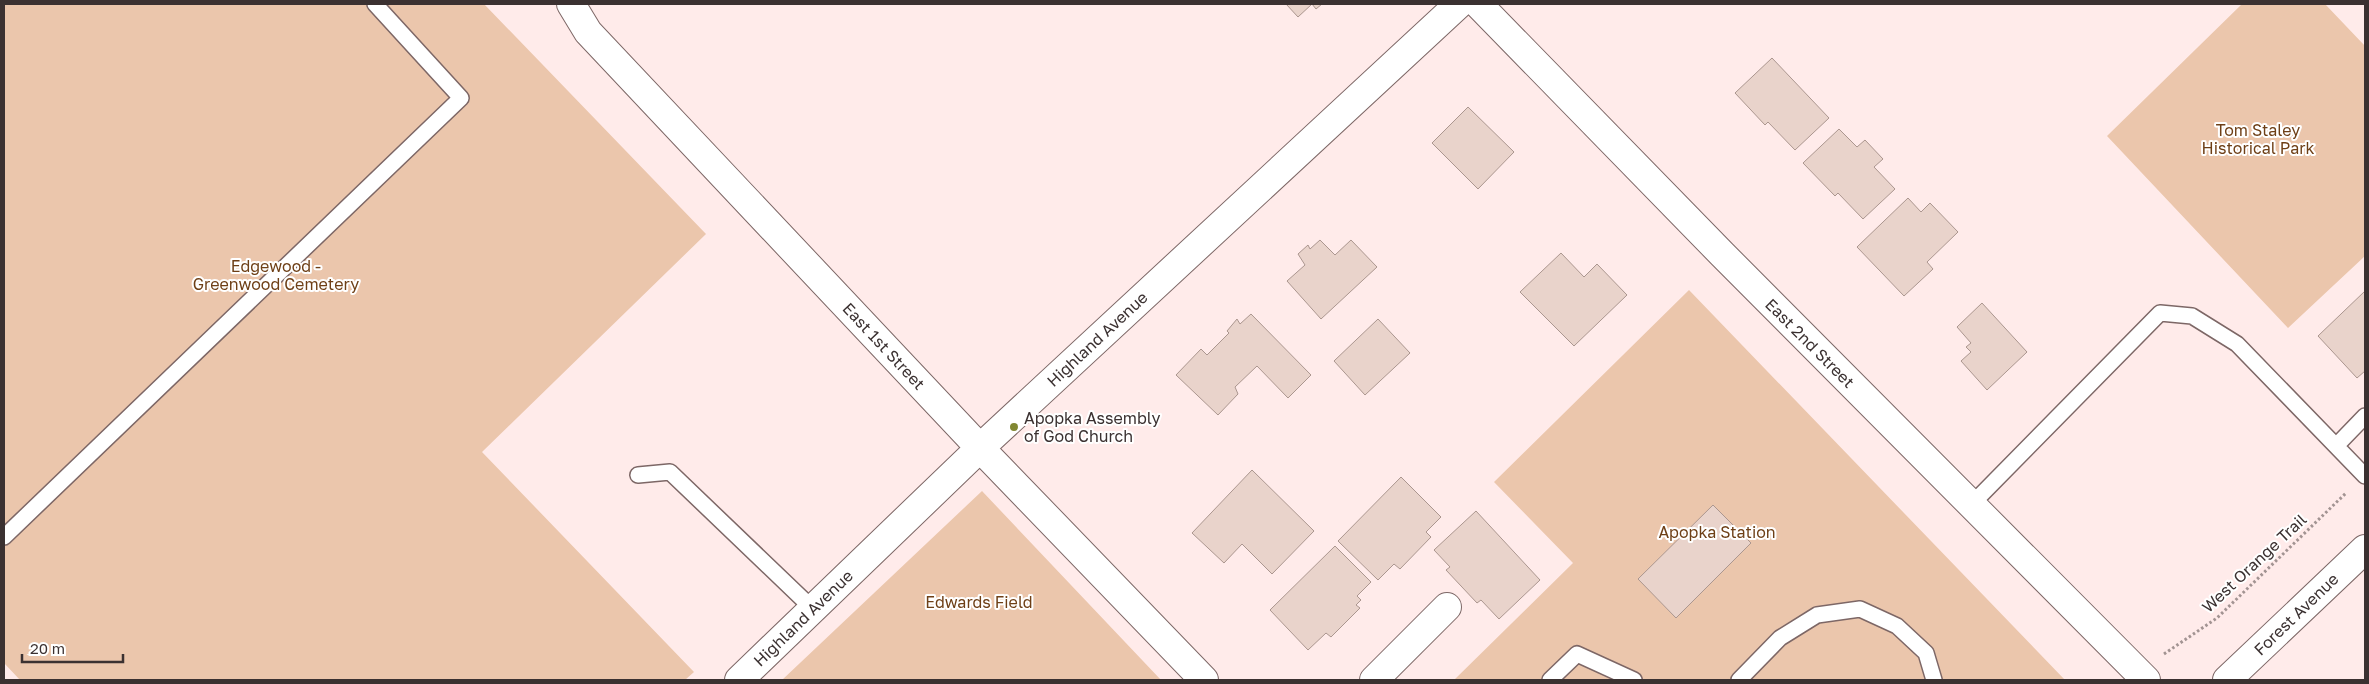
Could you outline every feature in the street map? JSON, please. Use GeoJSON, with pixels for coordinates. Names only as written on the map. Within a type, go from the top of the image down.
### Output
{"type":"FeatureCollection","features":[{"type":"Feature","properties":{"kind":"street","name":"East 1st Street"},"geometry":{"type":"LineString","coordinates":[[571,4],[588,32],[980,448],[1204,680]]}},
{"type":"Feature","properties":{"kind":"street","name":"Highland Avenue"},"geometry":{"type":"LineString","coordinates":[[739,680],[980,448],[1459,4]]}},
{"type":"Feature","properties":{"kind":"street","name":"East 2nd Street"},"geometry":{"type":"LineString","coordinates":[[1478,4],[2142,676]]}},
{"type":"Feature","properties":{"kind":"street","name":"Forest Avenue"},"geometry":{"type":"LineString","coordinates":[[2227,680],[2365,549]]}},
{"type":"Feature","properties":{"kind":"street"},"geometry":{"type":"LineString","coordinates":[[1374,680],[1448,607]]}},
{"type":"Feature","properties":{"kind":"lane"},"geometry":{"type":"LineString","coordinates":[[4,537],[461,98],[375,4]]}},
{"type":"Feature","properties":{"kind":"lane"},"geometry":{"type":"LineString","coordinates":[[1971,505],[2160,313],[2192,316],[2237,344],[2365,475]]}},
{"type":"Feature","properties":{"kind":"lane"},"geometry":{"type":"LineString","coordinates":[[2336,446],[2365,416]]}},
{"type":"Feature","properties":{"kind":"lane"},"geometry":{"type":"LineString","coordinates":[[638,475],[670,472],[813,609]]}},
{"type":"Feature","properties":{"kind":"lane"},"geometry":{"type":"LineString","coordinates":[[1739,680],[1780,638],[1816,615],[1860,609],[1897,626],[1926,653],[1934,680]]}},
{"type":"Feature","properties":{"kind":"lane"},"geometry":{"type":"LineString","coordinates":[[1550,680],[1577,654],[1634,680]]}},
{"type":"Feature","properties":{"kind":"path","name":"West Orange Trail"},"geometry":{"type":"LineString","coordinates":[[2142,676],[2217,618],[2365,475]]}},
{"type":"Feature","properties":{"kind":"green space","name":"Edgewood - Greenwood Cemetery"},"geometry":{"type":"Polygon","coordinates":[[[4,4],[484,4],[706,234],[482,452],[694,672],[685,680],[20,680],[4,663],[4,4]]]}},
{"type":"Feature","properties":{"kind":"green space","name":"Tom Staley Historical Park"},"geometry":{"type":"Polygon","coordinates":[[[2242,4],[2325,4],[2365,46],[2365,256],[2288,328],[2107,136],[2242,4]]]}},
{"type":"Feature","properties":{"kind":"green space","name":"Apopka Station"},"geometry":{"type":"Polygon","coordinates":[[[1689,290],[2065,680],[1454,680],[1573,563],[1494,482],[1689,290]]]}},
{"type":"Feature","properties":{"kind":"green space","name":"Edwards Field"},"geometry":{"type":"Polygon","coordinates":[[[982,491],[1161,680],[782,680],[982,491]]]}},
{"type":"Feature","properties":{"kind":"building"},"geometry":{"type":"Polygon","coordinates":[[[1286,4],[1312,4],[1298,17],[1286,4]]]}},
{"type":"Feature","properties":{"kind":"building"},"geometry":{"type":"Polygon","coordinates":[[[1312,4],[1322,4],[1316,9],[1312,4]]]}},
{"type":"Feature","properties":{"kind":"building"},"geometry":{"type":"Polygon","coordinates":[[[1772,58],[1829,118],[1795,150],[1768,122],[1765,125],[1735,93],[1772,58]]]}},
{"type":"Feature","properties":{"kind":"building"},"geometry":{"type":"Polygon","coordinates":[[[1468,107],[1514,152],[1478,189],[1432,143],[1468,107]]]}},
{"type":"Feature","properties":{"kind":"building"},"geometry":{"type":"Polygon","coordinates":[[[1839,129],[1857,147],[1865,140],[1883,159],[1874,167],[1895,189],[1863,219],[1838,193],[1835,196],[1803,163],[1839,129]]]}},
{"type":"Feature","properties":{"kind":"building"},"geometry":{"type":"Polygon","coordinates":[[[1908,198],[1921,212],[1930,203],[1958,232],[1927,262],[1933,269],[1904,296],[1857,247],[1908,198]]]}},
{"type":"Feature","properties":{"kind":"building"},"geometry":{"type":"Polygon","coordinates":[[[1320,240],[1335,255],[1351,240],[1377,267],[1321,319],[1287,281],[1305,265],[1298,254],[1308,245],[1310,249],[1320,240]]]}},
{"type":"Feature","properties":{"kind":"building"},"geometry":{"type":"Polygon","coordinates":[[[1561,253],[1584,277],[1597,264],[1627,295],[1574,346],[1520,292],[1561,253]]]}},
{"type":"Feature","properties":{"kind":"building"},"geometry":{"type":"Polygon","coordinates":[[[2365,291],[2365,371],[2357,378],[2318,336],[2365,291]]]}},
{"type":"Feature","properties":{"kind":"building"},"geometry":{"type":"Polygon","coordinates":[[[1982,303],[2027,352],[1987,390],[1961,361],[1971,352],[1966,347],[1971,343],[1957,327],[1982,303]]]}},
{"type":"Feature","properties":{"kind":"building"},"geometry":{"type":"Polygon","coordinates":[[[1251,314],[1311,375],[1288,398],[1257,366],[1235,387],[1238,394],[1218,415],[1176,375],[1201,349],[1207,355],[1229,333],[1227,331],[1237,319],[1240,324],[1251,314]]]}},
{"type":"Feature","properties":{"kind":"building"},"geometry":{"type":"Polygon","coordinates":[[[1378,319],[1410,353],[1365,395],[1334,361],[1378,319]]]}},
{"type":"Feature","properties":{"kind":"building"},"geometry":{"type":"Polygon","coordinates":[[[1252,470],[1314,531],[1272,574],[1242,544],[1224,563],[1192,533],[1252,470]]]}},
{"type":"Feature","properties":{"kind":"building"},"geometry":{"type":"Polygon","coordinates":[[[1401,477],[1441,517],[1426,532],[1431,537],[1400,569],[1394,564],[1378,580],[1338,541],[1401,477]]]}},
{"type":"Feature","properties":{"kind":"building"},"geometry":{"type":"Polygon","coordinates":[[[1713,505],[1751,543],[1676,618],[1638,579],[1713,505]]]}},
{"type":"Feature","properties":{"kind":"building"},"geometry":{"type":"Polygon","coordinates":[[[1476,511],[1540,580],[1499,619],[1481,600],[1477,603],[1446,570],[1450,567],[1434,550],[1476,511]]]}},
{"type":"Feature","properties":{"kind":"building"},"geometry":{"type":"Polygon","coordinates":[[[1335,546],[1371,582],[1357,596],[1361,600],[1356,605],[1360,608],[1331,637],[1326,633],[1308,650],[1270,610],[1335,546]]]}},
{"type":"Feature","properties":{"kind":"place","name":"Apopka Assembly of God Church"},"geometry":{"type":"Point","coordinates":[1014,427]}}]}
